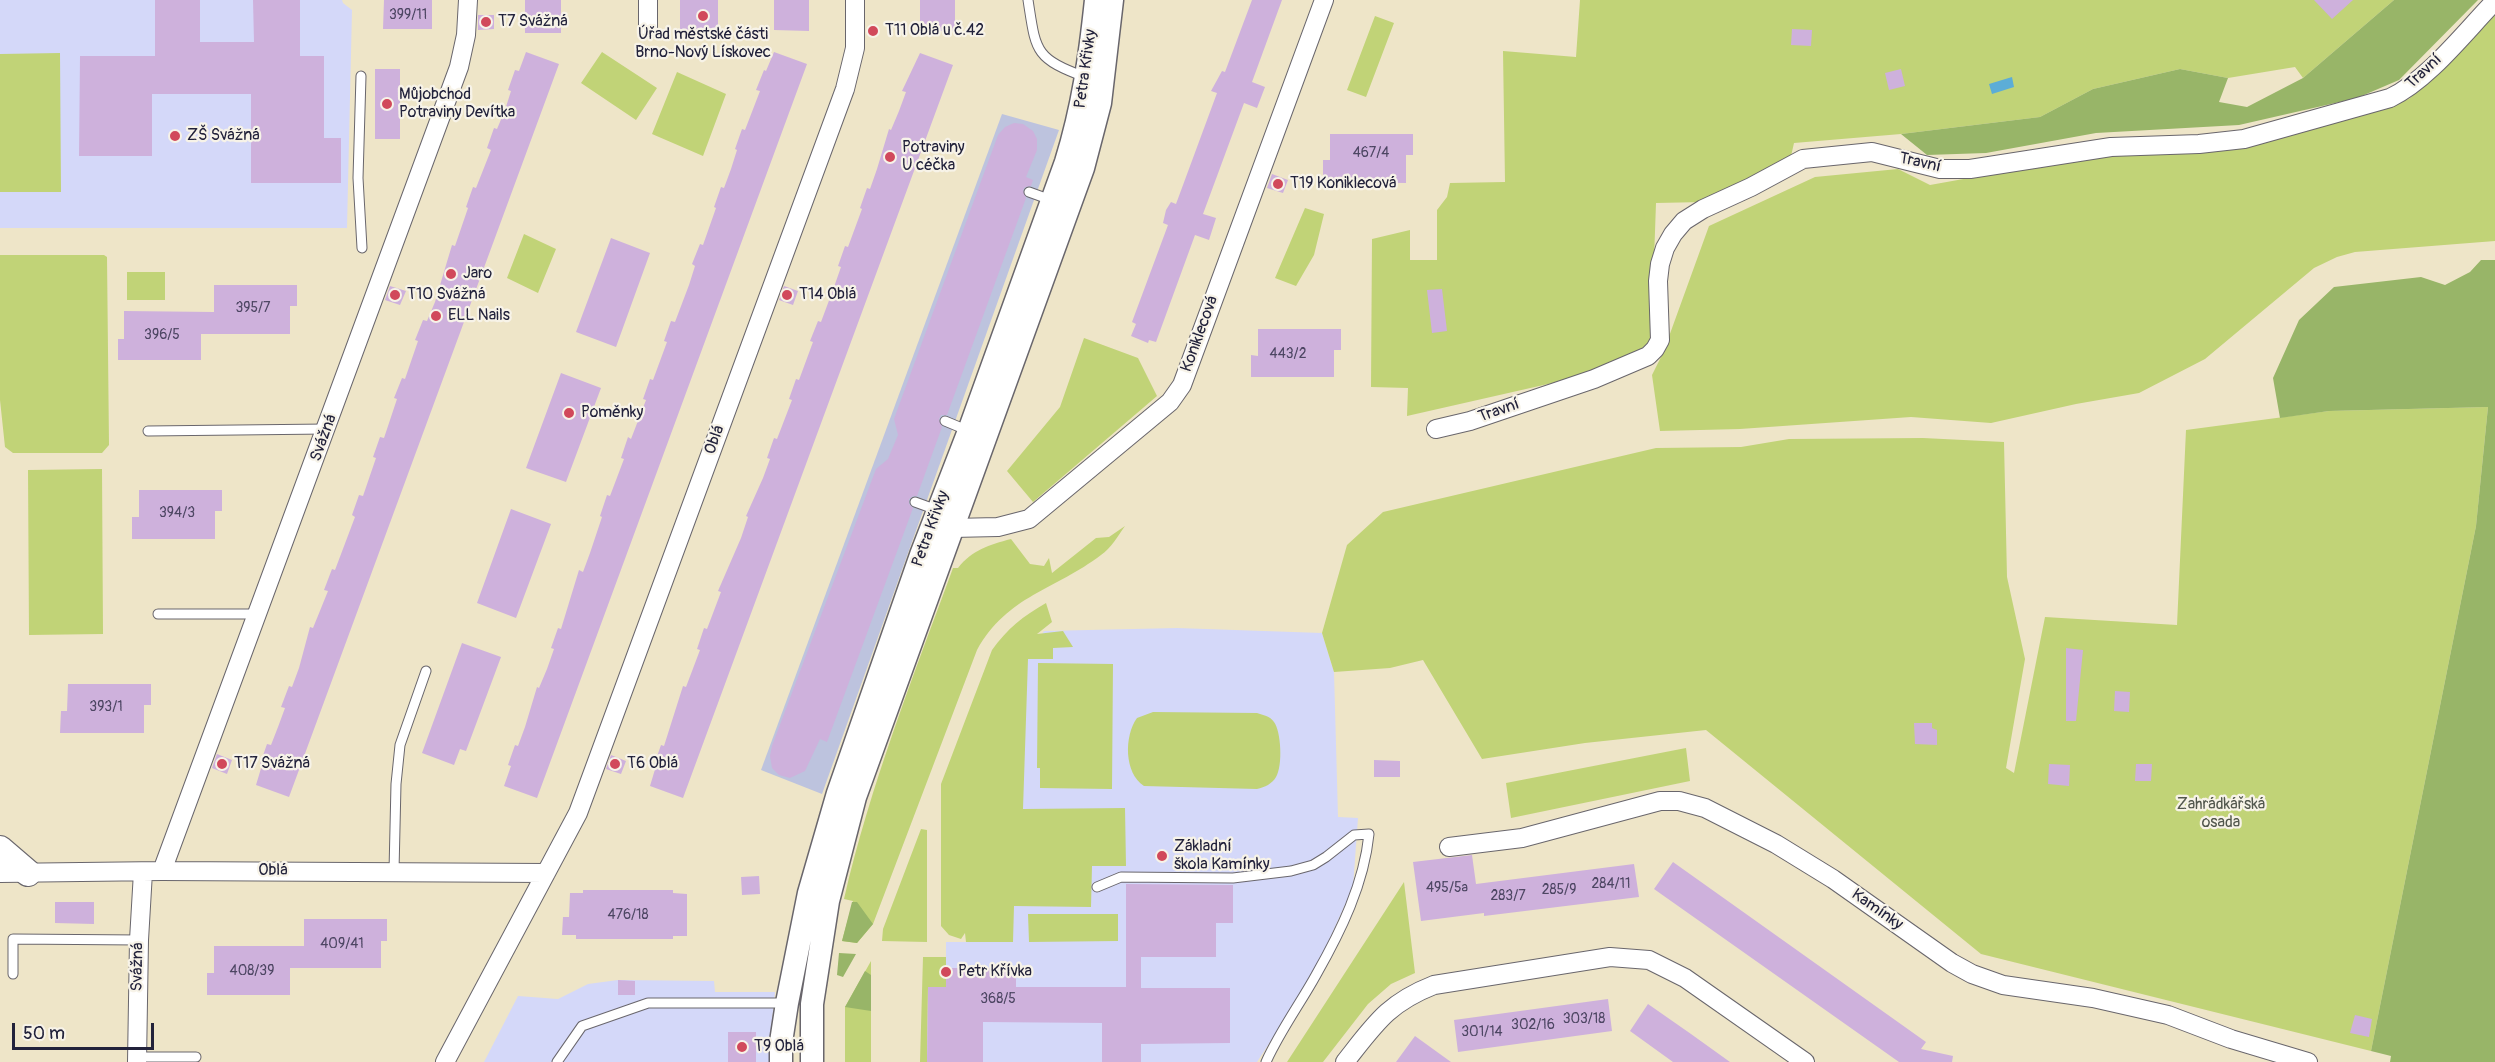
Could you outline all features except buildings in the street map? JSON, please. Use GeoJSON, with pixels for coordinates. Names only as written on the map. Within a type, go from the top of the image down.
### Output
{"type":"FeatureCollection","features":[{"type":"Feature","properties":{"kind":"main road"},"geometry":{"type":"LineString","coordinates":[[0,849],[28,873]]}},
{"type":"Feature","properties":{"kind":"street","name":"Svážná"},"geometry":{"type":"LineString","coordinates":[[162,871],[459,67],[466,35],[468,0]]}},
{"type":"Feature","properties":{"kind":"street"},"geometry":{"type":"LineString","coordinates":[[648,0],[648,27]]}},
{"type":"Feature","properties":{"kind":"street","name":"Oblá"},"geometry":{"type":"LineString","coordinates":[[445,1062],[578,813],[845,89],[855,48],[855,0]]}},
{"type":"Feature","properties":{"kind":"street","name":"Petra Křivky"},"geometry":{"type":"LineString","coordinates":[[941,520],[969,431],[1053,201],[1078,121],[1087,78],[1096,0]]}},
{"type":"Feature","properties":{"kind":"street","name":"Petra Křivky"},"geometry":{"type":"LineString","coordinates":[[812,1062],[799,1004],[809,893],[838,793],[941,520],[1083,168],[1100,103],[1112,0]]}},
{"type":"Feature","properties":{"kind":"street","name":"Koniklecová"},"geometry":{"type":"LineString","coordinates":[[941,520],[998,527],[1029,519],[1155,417],[1176,395],[1182,385],[1324,0]]}},
{"type":"Feature","properties":{"kind":"street","name":"Travní"},"geometry":{"type":"LineString","coordinates":[[1436,429],[1470,421],[1594,379],[1648,356],[1655,349],[1659,340],[1660,264],[1673,234],[1684,221],[1703,208],[1751,187],[1803,159],[1872,152],[1940,169],[1970,170],[2111,147],[2199,144],[2244,139],[2402,93],[2417,81],[2495,1]]}},
{"type":"Feature","properties":{"kind":"street","name":"Kamínky"},"geometry":{"type":"LineString","coordinates":[[1449,848],[1522,838],[1660,801],[1679,801],[1706,808],[1776,844],[1833,879],[1952,963],[1972,974],[2003,985],[2093,998],[2168,1016],[2231,1039],[2308,1062]]}},
{"type":"Feature","properties":{"kind":"street","name":"Oblá"},"geometry":{"type":"LineString","coordinates":[[0,873],[393,871],[546,873]]}},
{"type":"Feature","properties":{"kind":"street","name":"Svážná"},"geometry":{"type":"LineString","coordinates":[[137,1059],[139,940],[143,872]]}},
{"type":"Feature","properties":{"kind":"street"},"geometry":{"type":"LineString","coordinates":[[1345,1062],[1373,1026],[1389,1010],[1409,995],[1426,988],[1610,957],[1649,960],[1668,969],[1805,1062]]}},
{"type":"Feature","properties":{"kind":"street","name":"Petra Křivky"},"geometry":{"type":"LineString","coordinates":[[781,1062],[781,1042],[799,1004]]}},
{"type":"Feature","properties":{"kind":"lane"},"geometry":{"type":"LineString","coordinates":[[1028,0],[1035,41],[1041,53],[1053,63],[1087,78]]}},
{"type":"Feature","properties":{"kind":"lane"},"geometry":{"type":"LineString","coordinates":[[362,76],[358,178],[362,248]]}},
{"type":"Feature","properties":{"kind":"lane"},"geometry":{"type":"LineString","coordinates":[[1029,192],[1053,201]]}},
{"type":"Feature","properties":{"kind":"lane"},"geometry":{"type":"LineString","coordinates":[[945,421],[969,431]]}},
{"type":"Feature","properties":{"kind":"lane"},"geometry":{"type":"LineString","coordinates":[[148,431],[327,429]]}},
{"type":"Feature","properties":{"kind":"lane"},"geometry":{"type":"LineString","coordinates":[[915,502],[941,520]]}},
{"type":"Feature","properties":{"kind":"lane"},"geometry":{"type":"LineString","coordinates":[[158,614],[258,614]]}},
{"type":"Feature","properties":{"kind":"lane"},"geometry":{"type":"LineString","coordinates":[[393,871],[396,784],[400,745],[426,671]]}},
{"type":"Feature","properties":{"kind":"lane"},"geometry":{"type":"LineString","coordinates":[[1097,887],[1121,877],[1233,878],[1291,871],[1312,865],[1326,857],[1354,835],[1369,834],[1367,856],[1354,899],[1317,974],[1266,1062]]}},
{"type":"Feature","properties":{"kind":"lane"},"geometry":{"type":"LineString","coordinates":[[13,974],[13,939],[139,940]]}},
{"type":"Feature","properties":{"kind":"lane"},"geometry":{"type":"LineString","coordinates":[[557,1062],[582,1026],[648,1003],[799,1004]]}},
{"type":"Feature","properties":{"kind":"lane"},"geometry":{"type":"LineString","coordinates":[[137,1059],[196,1057]]}},
{"type":"Feature","properties":{"kind":"shaded area","name":"ZŠ Svážná"},"geometry":{"type":"Polygon","coordinates":[[[0,0],[342,0],[352,10],[347,228],[0,228],[0,0]]]}},
{"type":"Feature","properties":{"kind":"shaded area"},"geometry":{"type":"Polygon","coordinates":[[[1002,114],[1059,130],[822,794],[761,770],[1002,114]]]}},
{"type":"Feature","properties":{"kind":"shaded area","name":"Základní škola Kamínky"},"geometry":{"type":"Polygon","coordinates":[[[1177,628],[1322,633],[1334,672],[1338,817],[1358,818],[1353,887],[1312,978],[1257,1062],[927,1062],[928,987],[946,986],[946,942],[966,942],[965,879],[997,707],[1044,631],[1177,628]]]}},
{"type":"Feature","properties":{"kind":"shaded area"},"geometry":{"type":"Polygon","coordinates":[[[618,980],[714,981],[715,992],[775,992],[771,1030],[772,1062],[484,1062],[518,996],[558,999],[588,984],[618,980]]]}},
{"type":"Feature","properties":{"kind":"green space"},"geometry":{"type":"Polygon","coordinates":[[[1580,0],[2394,0],[2303,78],[2295,67],[2228,78],[2180,69],[2093,89],[2040,117],[1901,134],[1794,143],[1789,165],[1704,202],[1656,203],[1651,345],[1570,379],[1407,416],[1408,388],[1371,387],[1372,239],[1410,230],[1410,260],[1437,260],[1437,210],[1447,197],[1450,183],[1505,182],[1503,51],[1576,57],[1580,0]]]}},
{"type":"Feature","properties":{"kind":"green space"},"geometry":{"type":"Polygon","coordinates":[[[2394,0],[2478,0],[2399,80],[2357,98],[2239,125],[2096,133],[1986,153],[1927,155],[1901,134],[2040,117],[2093,89],[2180,69],[2228,78],[2219,102],[2247,107],[2303,78],[2394,0]]]}},
{"type":"Feature","properties":{"kind":"green space"},"geometry":{"type":"Polygon","coordinates":[[[2495,8],[2495,241],[2355,252],[2337,257],[2314,268],[2205,359],[2139,393],[1991,423],[1911,417],[1740,429],[1660,431],[1652,375],[1663,353],[1709,226],[1815,177],[1898,169],[1930,185],[2130,149],[2247,144],[2409,99],[2495,8]]]}},
{"type":"Feature","properties":{"kind":"green space"},"geometry":{"type":"Polygon","coordinates":[[[1375,16],[1394,23],[1366,97],[1347,90],[1375,16]]]}},
{"type":"Feature","properties":{"kind":"green space"},"geometry":{"type":"Polygon","coordinates":[[[602,52],[657,88],[636,120],[581,83],[602,52]]]}},
{"type":"Feature","properties":{"kind":"green space"},"geometry":{"type":"Polygon","coordinates":[[[60,53],[61,192],[0,192],[0,54],[60,53]]]}},
{"type":"Feature","properties":{"kind":"green space"},"geometry":{"type":"Polygon","coordinates":[[[677,72],[726,94],[703,156],[652,134],[677,72]]]}},
{"type":"Feature","properties":{"kind":"green space"},"geometry":{"type":"Polygon","coordinates":[[[1305,208],[1324,214],[1314,255],[1296,286],[1275,278],[1305,208]]]}},
{"type":"Feature","properties":{"kind":"green space"},"geometry":{"type":"Polygon","coordinates":[[[524,234],[556,249],[538,293],[507,278],[524,234]]]}},
{"type":"Feature","properties":{"kind":"green space"},"geometry":{"type":"Polygon","coordinates":[[[0,255],[104,255],[107,257],[109,445],[102,453],[13,453],[5,447],[0,400],[0,255]]]}},
{"type":"Feature","properties":{"kind":"green space"},"geometry":{"type":"Polygon","coordinates":[[[2481,260],[2495,260],[2495,1062],[2390,1062],[2391,1056],[2371,1051],[2476,526],[2488,407],[2329,411],[2280,418],[2273,378],[2299,320],[2334,287],[2421,277],[2445,285],[2470,272],[2481,260]]]}},
{"type":"Feature","properties":{"kind":"green space"},"geometry":{"type":"Polygon","coordinates":[[[127,272],[165,272],[165,300],[127,300],[127,272]]]}},
{"type":"Feature","properties":{"kind":"green space"},"geometry":{"type":"Polygon","coordinates":[[[1084,338],[1138,358],[1157,396],[1033,502],[1007,471],[1060,407],[1084,338]]]}},
{"type":"Feature","properties":{"kind":"green space","name":"Zahrádkářská osada"},"geometry":{"type":"Polygon","coordinates":[[[2488,407],[2476,526],[2371,1051],[1981,954],[1706,730],[1585,743],[1482,759],[1423,660],[1390,668],[1334,672],[1322,633],[1347,545],[1383,512],[1656,448],[1741,447],[1789,439],[1923,438],[2004,442],[2007,577],[2025,659],[2006,768],[2014,773],[2045,617],[2177,625],[2186,430],[2329,411],[2488,407]]]}},
{"type":"Feature","properties":{"kind":"green space"},"geometry":{"type":"Polygon","coordinates":[[[102,469],[103,634],[29,635],[28,470],[102,469]]]}},
{"type":"Feature","properties":{"kind":"green space"},"geometry":{"type":"Polygon","coordinates":[[[1125,526],[1101,555],[1018,605],[989,632],[977,650],[873,924],[857,943],[842,941],[853,901],[844,899],[866,815],[893,732],[953,568],[958,568],[981,549],[1011,539],[1030,564],[1044,566],[1049,558],[1052,573],[1096,538],[1109,537],[1125,526]]]}},
{"type":"Feature","properties":{"kind":"green space"},"geometry":{"type":"Polygon","coordinates":[[[1046,603],[1052,622],[1037,634],[1063,631],[1073,647],[1053,648],[1053,659],[1028,659],[1023,809],[1125,808],[1126,866],[1092,866],[1091,907],[1014,906],[1013,942],[966,942],[965,933],[961,939],[949,935],[941,926],[941,784],[992,650],[1016,624],[1046,603]]]}},
{"type":"Feature","properties":{"kind":"green space"},"geometry":{"type":"Polygon","coordinates":[[[1038,663],[1113,664],[1112,789],[1040,788],[1040,768],[1037,768],[1038,663]]]}},
{"type":"Feature","properties":{"kind":"green space"},"geometry":{"type":"Polygon","coordinates":[[[1153,712],[1257,713],[1268,717],[1276,726],[1280,740],[1280,765],[1276,777],[1268,785],[1257,789],[1144,786],[1133,772],[1128,744],[1137,718],[1153,712]]]}},
{"type":"Feature","properties":{"kind":"green space"},"geometry":{"type":"Polygon","coordinates":[[[1686,748],[1690,781],[1511,818],[1506,783],[1686,748]]]}},
{"type":"Feature","properties":{"kind":"green space"},"geometry":{"type":"Polygon","coordinates":[[[921,829],[927,830],[927,942],[882,941],[883,929],[921,829]]]}},
{"type":"Feature","properties":{"kind":"green space"},"geometry":{"type":"Polygon","coordinates":[[[1404,882],[1415,973],[1391,984],[1368,1004],[1323,1062],[1287,1062],[1404,882]]]}},
{"type":"Feature","properties":{"kind":"green space"},"geometry":{"type":"Polygon","coordinates":[[[852,902],[857,902],[873,924],[857,943],[842,941],[852,902]]]}},
{"type":"Feature","properties":{"kind":"green space"},"geometry":{"type":"Polygon","coordinates":[[[1028,914],[1118,914],[1118,941],[1029,942],[1028,914]]]}},
{"type":"Feature","properties":{"kind":"green space"},"geometry":{"type":"Polygon","coordinates":[[[839,953],[856,954],[843,977],[837,975],[839,953]]]}},
{"type":"Feature","properties":{"kind":"green space"},"geometry":{"type":"Polygon","coordinates":[[[923,957],[946,957],[946,987],[928,987],[927,1062],[920,1062],[923,957]]]}},
{"type":"Feature","properties":{"kind":"green space"},"geometry":{"type":"Polygon","coordinates":[[[871,961],[871,1062],[845,1062],[845,1007],[871,961]]]}},
{"type":"Feature","properties":{"kind":"green space"},"geometry":{"type":"Polygon","coordinates":[[[865,971],[871,975],[871,1011],[845,1007],[865,971]]]}},
{"type":"Feature","properties":{"kind":"water"},"geometry":{"type":"Polygon","coordinates":[[[2012,77],[2014,87],[1992,94],[1989,84],[2012,77]]]}},
{"type":"Feature","properties":{"kind":"place","name":"Úřad městské části Brno-Nový Lískovec"},"geometry":{"type":"Point","coordinates":[703,16]}},
{"type":"Feature","properties":{"kind":"place","name":"T7 Svážná"},"geometry":{"type":"Point","coordinates":[486,22]}},
{"type":"Feature","properties":{"kind":"place","name":"T11 Oblá u č.42"},"geometry":{"type":"Point","coordinates":[873,31]}},
{"type":"Feature","properties":{"kind":"place","name":"Můjobchod Potraviny Devítka"},"geometry":{"type":"Point","coordinates":[387,104]}},
{"type":"Feature","properties":{"kind":"place","name":"ZŠ Svážná"},"geometry":{"type":"Point","coordinates":[175,136]}},
{"type":"Feature","properties":{"kind":"place","name":"Potraviny U céčka"},"geometry":{"type":"Point","coordinates":[890,157]}},
{"type":"Feature","properties":{"kind":"place","name":"T19 Koniklecová"},"geometry":{"type":"Point","coordinates":[1278,184]}},
{"type":"Feature","properties":{"kind":"place","name":"Jaro"},"geometry":{"type":"Point","coordinates":[451,274]}},
{"type":"Feature","properties":{"kind":"place","name":"T10 Svážná"},"geometry":{"type":"Point","coordinates":[395,295]}},
{"type":"Feature","properties":{"kind":"place","name":"T14 Oblá"},"geometry":{"type":"Point","coordinates":[787,295]}},
{"type":"Feature","properties":{"kind":"place","name":"ELL Nails"},"geometry":{"type":"Point","coordinates":[436,316]}},
{"type":"Feature","properties":{"kind":"place","name":"Poměnky"},"geometry":{"type":"Point","coordinates":[569,413]}},
{"type":"Feature","properties":{"kind":"place","name":"T17 Svážná"},"geometry":{"type":"Point","coordinates":[222,764]}},
{"type":"Feature","properties":{"kind":"place","name":"T6 Oblá"},"geometry":{"type":"Point","coordinates":[615,764]}},
{"type":"Feature","properties":{"kind":"place","name":"Základní škola Kamínky"},"geometry":{"type":"Point","coordinates":[1162,856]}},
{"type":"Feature","properties":{"kind":"place","name":"Petr Křívka"},"geometry":{"type":"Point","coordinates":[946,972]}},
{"type":"Feature","properties":{"kind":"place","name":"T9 Oblá"},"geometry":{"type":"Point","coordinates":[742,1047]}}]}
